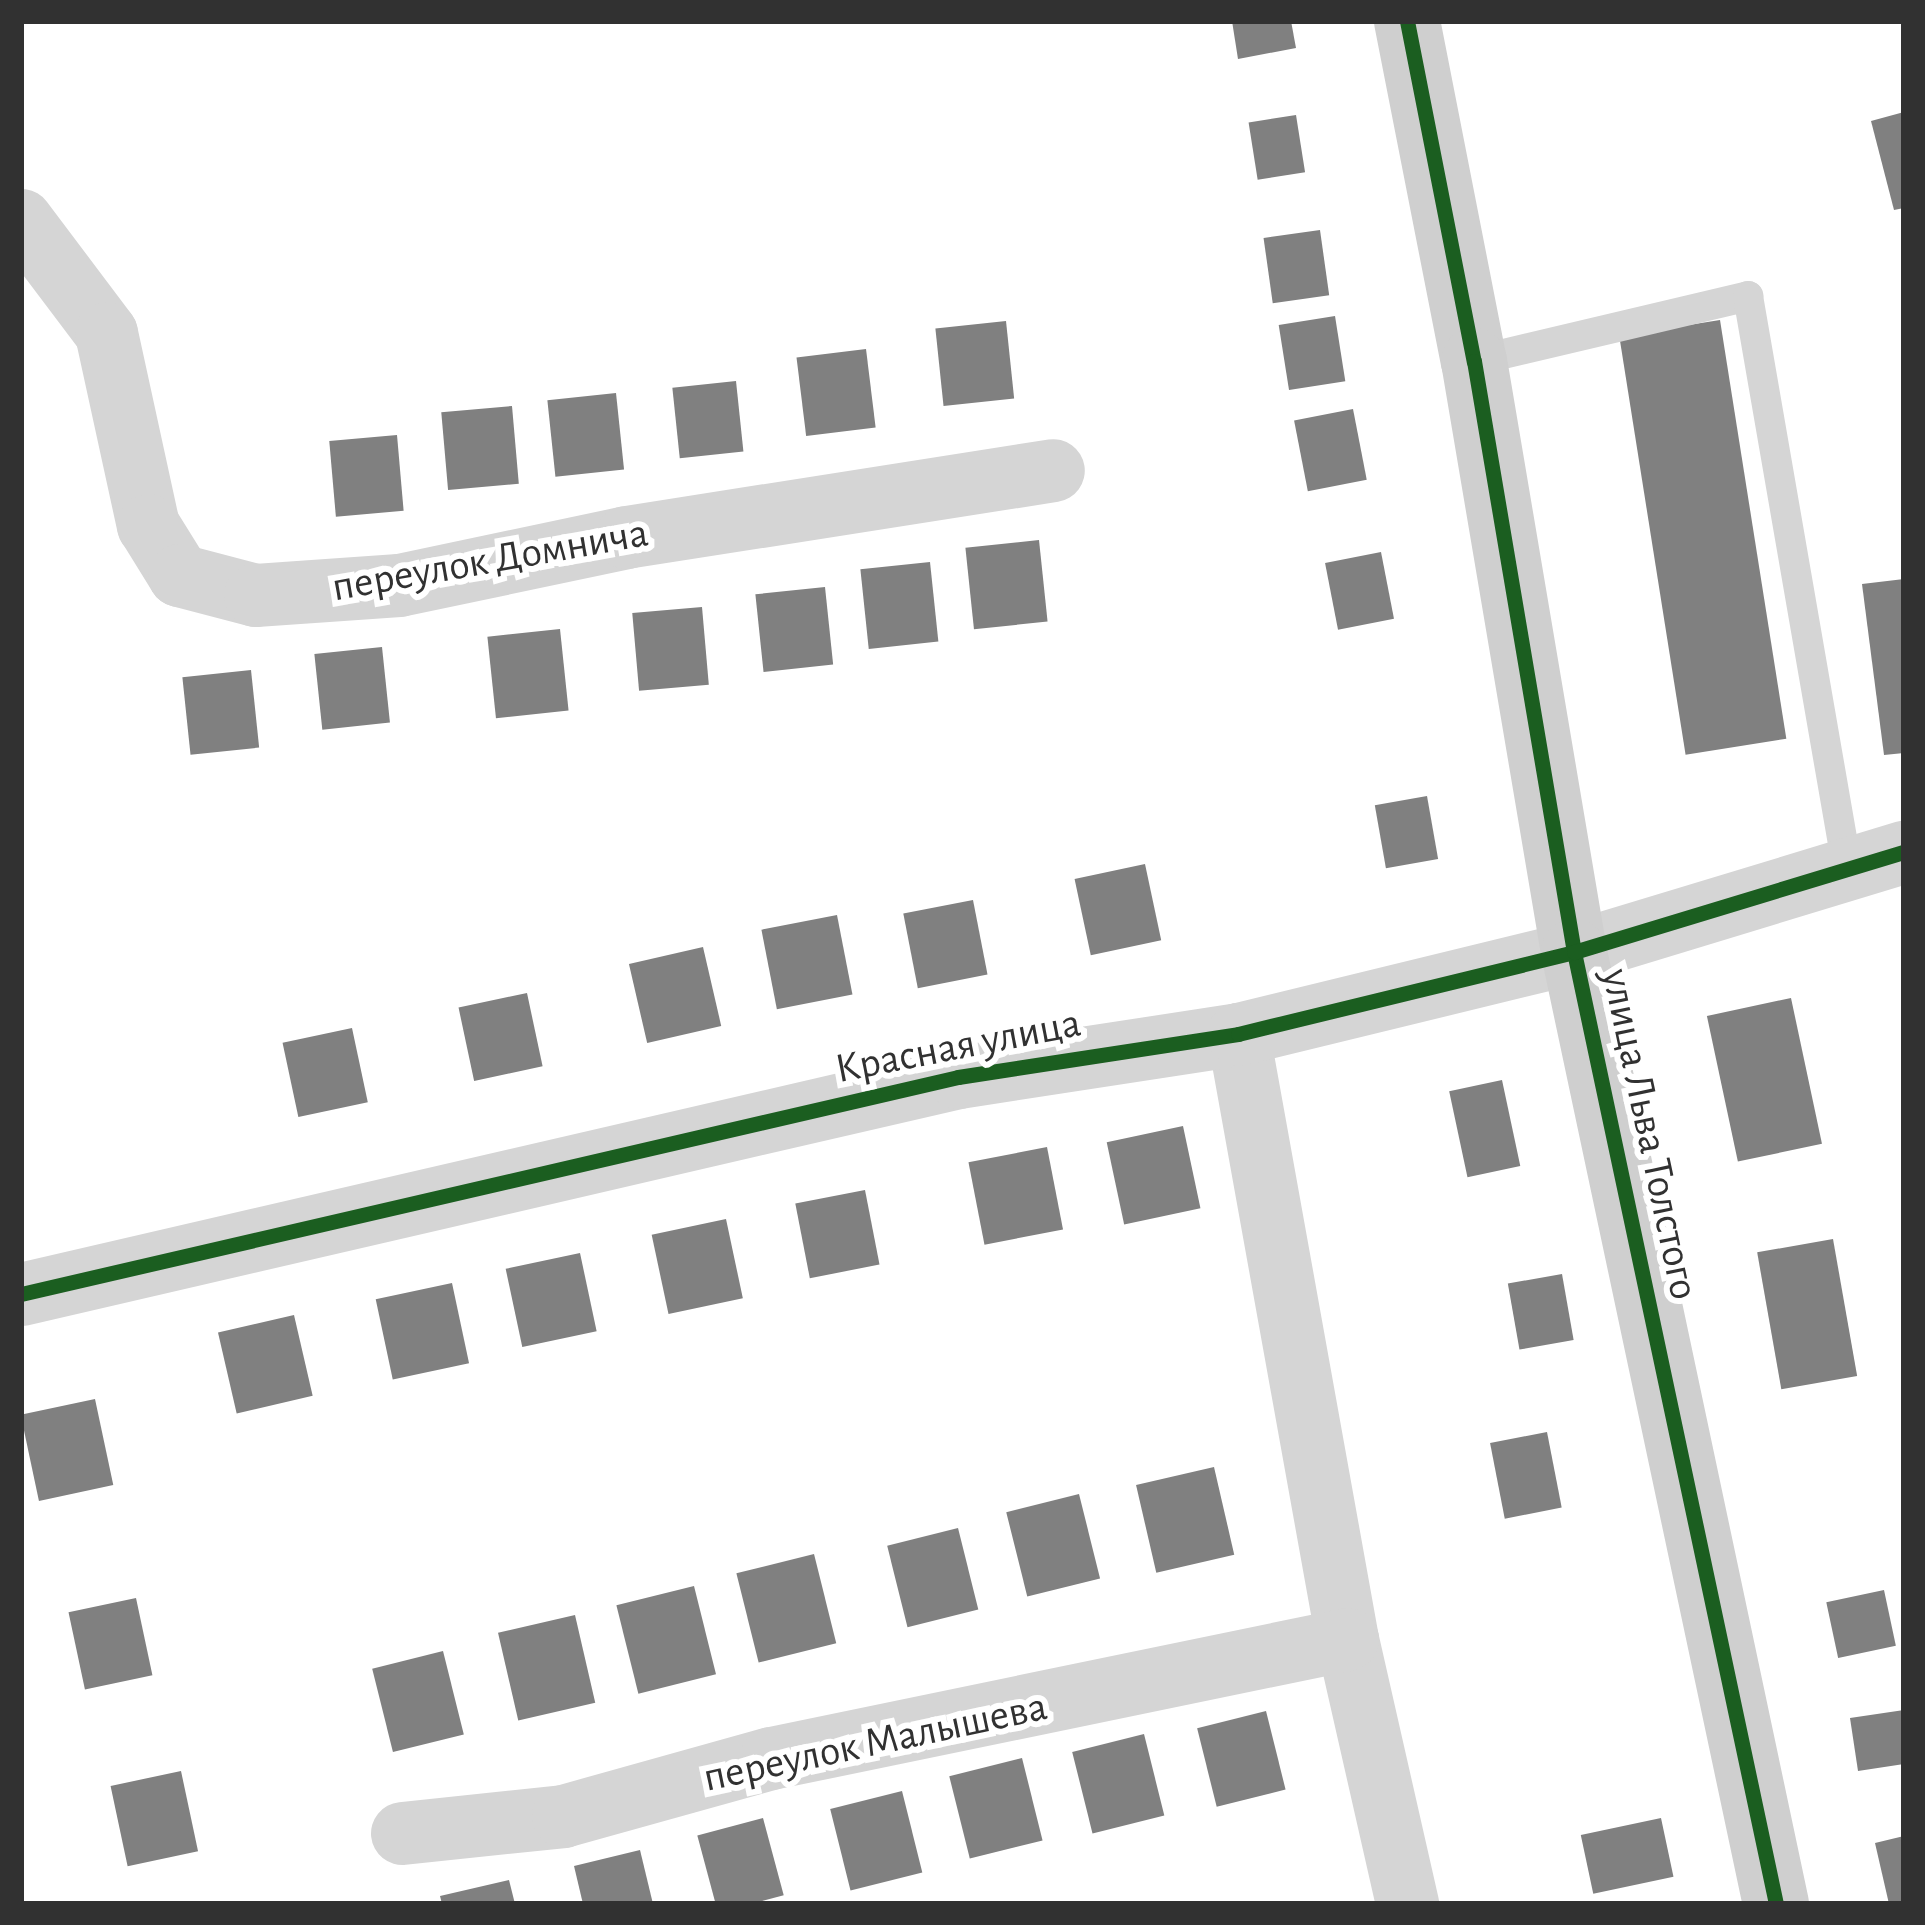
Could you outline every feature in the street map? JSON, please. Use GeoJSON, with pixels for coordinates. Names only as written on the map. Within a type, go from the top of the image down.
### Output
{"type":"FeatureCollection","features":[{"type":"Feature","properties":{"kind":"street","name":"улица Льва Толстого"},"geometry":{"type":"LineString","coordinates":[[1407,21],[1474,361],[1574,952],[1776,1904]]}},
{"type":"Feature","properties":{"kind":"street","name":"переулок Домнича"},"geometry":{"type":"LineString","coordinates":[[21,220],[106,333],[148,525],[179,575],[255,595],[399,585],[626,537],[1053,470]]}},
{"type":"Feature","properties":{"kind":"street","name":"Красная улица"},"geometry":{"type":"LineString","coordinates":[[21,1294],[958,1077],[1238,1034],[1574,952],[1875,859]]}},
{"type":"Feature","properties":{"kind":"street"},"geometry":{"type":"LineString","coordinates":[[1238,1034],[1347,1639],[1407,1904]]}},
{"type":"Feature","properties":{"kind":"street","name":"переулок Малышева"},"geometry":{"type":"LineString","coordinates":[[402,1833],[563,1816],[771,1758],[1347,1639]]}},
{"type":"Feature","properties":{"kind":"lane"},"geometry":{"type":"LineString","coordinates":[[1474,361],[1748,296],[1875,859]]}},
{"type":"Feature","properties":{"kind":"building"},"geometry":{"type":"Polygon","coordinates":[[[1232,21],[1291,21],[1296,48],[1238,59],[1232,21]]]}},
{"type":"Feature","properties":{"kind":"building"},"geometry":{"type":"Polygon","coordinates":[[[1904,112],[1904,208],[1894,210],[1871,121],[1904,112]]]}},
{"type":"Feature","properties":{"kind":"building"},"geometry":{"type":"Polygon","coordinates":[[[1296,115],[1305,172],[1258,180],[1249,123],[1296,115]]]}},
{"type":"Feature","properties":{"kind":"building"},"geometry":{"type":"Polygon","coordinates":[[[1320,230],[1329,295],[1273,303],[1264,238],[1320,230]]]}},
{"type":"Feature","properties":{"kind":"building"},"geometry":{"type":"Polygon","coordinates":[[[1335,316],[1345,381],[1289,390],[1279,325],[1335,316]]]}},
{"type":"Feature","properties":{"kind":"building"},"geometry":{"type":"Polygon","coordinates":[[[1720,320],[1786,739],[1686,755],[1619,336],[1720,320]]]}},
{"type":"Feature","properties":{"kind":"building"},"geometry":{"type":"Polygon","coordinates":[[[1006,321],[1014,399],[944,406],[935,328],[1006,321]]]}},
{"type":"Feature","properties":{"kind":"building"},"geometry":{"type":"Polygon","coordinates":[[[866,349],[876,427],[806,436],[797,358],[866,349]]]}},
{"type":"Feature","properties":{"kind":"building"},"geometry":{"type":"Polygon","coordinates":[[[736,381],[743,452],[680,458],[672,388],[736,381]]]}},
{"type":"Feature","properties":{"kind":"building"},"geometry":{"type":"Polygon","coordinates":[[[616,393],[624,470],[555,477],[547,400],[616,393]]]}},
{"type":"Feature","properties":{"kind":"building"},"geometry":{"type":"Polygon","coordinates":[[[512,406],[519,484],[448,490],[441,412],[512,406]]]}},
{"type":"Feature","properties":{"kind":"building"},"geometry":{"type":"Polygon","coordinates":[[[1353,409],[1367,480],[1308,491],[1294,420],[1353,409]]]}},
{"type":"Feature","properties":{"kind":"building"},"geometry":{"type":"Polygon","coordinates":[[[397,435],[404,511],[336,517],[329,441],[397,435]]]}},
{"type":"Feature","properties":{"kind":"building"},"geometry":{"type":"Polygon","coordinates":[[[1039,540],[1048,622],[974,629],[965,548],[1039,540]]]}},
{"type":"Feature","properties":{"kind":"building"},"geometry":{"type":"Polygon","coordinates":[[[1381,552],[1394,619],[1338,630],[1325,563],[1381,552]]]}},
{"type":"Feature","properties":{"kind":"building"},"geometry":{"type":"Polygon","coordinates":[[[930,562],[938,642],[869,649],[860,569],[930,562]]]}},
{"type":"Feature","properties":{"kind":"building"},"geometry":{"type":"Polygon","coordinates":[[[1904,579],[1904,753],[1884,755],[1862,584],[1904,579]]]}},
{"type":"Feature","properties":{"kind":"building"},"geometry":{"type":"Polygon","coordinates":[[[825,587],[833,665],[764,672],[755,594],[825,587]]]}},
{"type":"Feature","properties":{"kind":"building"},"geometry":{"type":"Polygon","coordinates":[[[702,607],[709,685],[639,691],[632,613],[702,607]]]}},
{"type":"Feature","properties":{"kind":"building"},"geometry":{"type":"Polygon","coordinates":[[[560,629],[569,711],[496,718],[487,637],[560,629]]]}},
{"type":"Feature","properties":{"kind":"building"},"geometry":{"type":"Polygon","coordinates":[[[382,647],[390,723],[322,730],[314,654],[382,647]]]}},
{"type":"Feature","properties":{"kind":"building"},"geometry":{"type":"Polygon","coordinates":[[[251,670],[259,748],[191,755],[182,677],[251,670]]]}},
{"type":"Feature","properties":{"kind":"building"},"geometry":{"type":"Polygon","coordinates":[[[1427,796],[1438,859],[1386,868],[1375,805],[1427,796]]]}},
{"type":"Feature","properties":{"kind":"building"},"geometry":{"type":"Polygon","coordinates":[[[1145,864],[1161,940],[1091,955],[1075,879],[1145,864]]]}},
{"type":"Feature","properties":{"kind":"building"},"geometry":{"type":"Polygon","coordinates":[[[973,900],[988,975],[918,988],[903,914],[973,900]]]}},
{"type":"Feature","properties":{"kind":"building"},"geometry":{"type":"Polygon","coordinates":[[[837,915],[852,995],[777,1009],[761,930],[837,915]]]}},
{"type":"Feature","properties":{"kind":"building"},"geometry":{"type":"Polygon","coordinates":[[[703,947],[721,1026],[647,1043],[629,964],[703,947]]]}},
{"type":"Feature","properties":{"kind":"building"},"geometry":{"type":"Polygon","coordinates":[[[527,993],[543,1066],[474,1081],[459,1008],[527,993]]]}},
{"type":"Feature","properties":{"kind":"building"},"geometry":{"type":"Polygon","coordinates":[[[1791,998],[1822,1144],[1738,1162],[1707,1016],[1791,998]]]}},
{"type":"Feature","properties":{"kind":"building"},"geometry":{"type":"Polygon","coordinates":[[[352,1028],[368,1102],[298,1117],[283,1043],[352,1028]]]}},
{"type":"Feature","properties":{"kind":"building"},"geometry":{"type":"Polygon","coordinates":[[[1502,1080],[1520,1166],[1467,1177],[1449,1091],[1502,1080]]]}},
{"type":"Feature","properties":{"kind":"building"},"geometry":{"type":"Polygon","coordinates":[[[1183,1126],[1200,1208],[1124,1224],[1107,1142],[1183,1126]]]}},
{"type":"Feature","properties":{"kind":"building"},"geometry":{"type":"Polygon","coordinates":[[[1047,1147],[1063,1229],[984,1245],[968,1162],[1047,1147]]]}},
{"type":"Feature","properties":{"kind":"building"},"geometry":{"type":"Polygon","coordinates":[[[865,1190],[880,1265],[810,1278],[795,1204],[865,1190]]]}},
{"type":"Feature","properties":{"kind":"building"},"geometry":{"type":"Polygon","coordinates":[[[726,1219],[743,1298],[669,1314],[652,1235],[726,1219]]]}},
{"type":"Feature","properties":{"kind":"building"},"geometry":{"type":"Polygon","coordinates":[[[1833,1239],[1857,1376],[1781,1389],[1757,1252],[1833,1239]]]}},
{"type":"Feature","properties":{"kind":"building"},"geometry":{"type":"Polygon","coordinates":[[[580,1253],[597,1331],[522,1347],[506,1269],[580,1253]]]}},
{"type":"Feature","properties":{"kind":"building"},"geometry":{"type":"Polygon","coordinates":[[[1562,1274],[1574,1340],[1519,1350],[1508,1284],[1562,1274]]]}},
{"type":"Feature","properties":{"kind":"building"},"geometry":{"type":"Polygon","coordinates":[[[452,1283],[469,1363],[393,1379],[376,1299],[452,1283]]]}},
{"type":"Feature","properties":{"kind":"building"},"geometry":{"type":"Polygon","coordinates":[[[294,1315],[313,1396],[237,1413],[218,1333],[294,1315]]]}},
{"type":"Feature","properties":{"kind":"building"},"geometry":{"type":"Polygon","coordinates":[[[95,1399],[113,1485],[39,1501],[21,1415],[95,1399]]]}},
{"type":"Feature","properties":{"kind":"building"},"geometry":{"type":"Polygon","coordinates":[[[1547,1432],[1562,1508],[1505,1519],[1490,1443],[1547,1432]]]}},
{"type":"Feature","properties":{"kind":"building"},"geometry":{"type":"Polygon","coordinates":[[[1214,1467],[1234,1555],[1156,1573],[1136,1485],[1214,1467]]]}},
{"type":"Feature","properties":{"kind":"building"},"geometry":{"type":"Polygon","coordinates":[[[1079,1494],[1100,1578],[1027,1597],[1006,1512],[1079,1494]]]}},
{"type":"Feature","properties":{"kind":"building"},"geometry":{"type":"Polygon","coordinates":[[[958,1528],[978,1610],[907,1627],[887,1546],[958,1528]]]}},
{"type":"Feature","properties":{"kind":"building"},"geometry":{"type":"Polygon","coordinates":[[[814,1554],[836,1643],[759,1663],[736,1573],[814,1554]]]}},
{"type":"Feature","properties":{"kind":"building"},"geometry":{"type":"Polygon","coordinates":[[[694,1586],[716,1674],[638,1694],[616,1605],[694,1586]]]}},
{"type":"Feature","properties":{"kind":"building"},"geometry":{"type":"Polygon","coordinates":[[[1884,1590],[1896,1646],[1838,1658],[1826,1602],[1884,1590]]]}},
{"type":"Feature","properties":{"kind":"building"},"geometry":{"type":"Polygon","coordinates":[[[136,1598],[152,1675],[85,1690],[69,1612],[136,1598]]]}},
{"type":"Feature","properties":{"kind":"building"},"geometry":{"type":"Polygon","coordinates":[[[575,1615],[595,1703],[518,1720],[498,1633],[575,1615]]]}},
{"type":"Feature","properties":{"kind":"building"},"geometry":{"type":"Polygon","coordinates":[[[443,1651],[464,1734],[393,1752],[372,1669],[443,1651]]]}},
{"type":"Feature","properties":{"kind":"building"},"geometry":{"type":"Polygon","coordinates":[[[1904,1710],[1904,1764],[1858,1771],[1850,1718],[1904,1710]]]}},
{"type":"Feature","properties":{"kind":"building"},"geometry":{"type":"Polygon","coordinates":[[[1266,1711],[1286,1790],[1217,1807],[1197,1728],[1266,1711]]]}},
{"type":"Feature","properties":{"kind":"building"},"geometry":{"type":"Polygon","coordinates":[[[1144,1734],[1164,1816],[1093,1833],[1072,1752],[1144,1734]]]}},
{"type":"Feature","properties":{"kind":"building"},"geometry":{"type":"Polygon","coordinates":[[[1022,1758],[1043,1840],[970,1859],[949,1776],[1022,1758]]]}},
{"type":"Feature","properties":{"kind":"building"},"geometry":{"type":"Polygon","coordinates":[[[181,1771],[198,1851],[128,1866],[111,1786],[181,1771]]]}},
{"type":"Feature","properties":{"kind":"building"},"geometry":{"type":"Polygon","coordinates":[[[902,1791],[922,1873],[851,1890],[830,1809],[902,1791]]]}},
{"type":"Feature","properties":{"kind":"building"},"geometry":{"type":"Polygon","coordinates":[[[763,1818],[784,1895],[751,1904],[716,1904],[697,1836],[763,1818]]]}},
{"type":"Feature","properties":{"kind":"building"},"geometry":{"type":"Polygon","coordinates":[[[1661,1818],[1673,1877],[1593,1894],[1581,1835],[1661,1818]]]}},
{"type":"Feature","properties":{"kind":"building"},"geometry":{"type":"Polygon","coordinates":[[[1904,1836],[1904,1904],[1889,1904],[1875,1843],[1904,1836]]]}},
{"type":"Feature","properties":{"kind":"building"},"geometry":{"type":"Polygon","coordinates":[[[640,1850],[653,1904],[583,1904],[574,1866],[640,1850]]]}},
{"type":"Feature","properties":{"kind":"building"},"geometry":{"type":"Polygon","coordinates":[[[509,1880],[515,1904],[442,1904],[440,1896],[509,1880]]]}},
{"type":"Feature","properties":{"kind":"cycle path"},"geometry":{"type":"LineString","coordinates":[[1407,21],[1474,361],[1574,952],[1776,1904]]}},
{"type":"Feature","properties":{"kind":"cycle path"},"geometry":{"type":"LineString","coordinates":[[21,1294],[958,1077],[1238,1034],[1574,952],[1904,852]]}}]}
